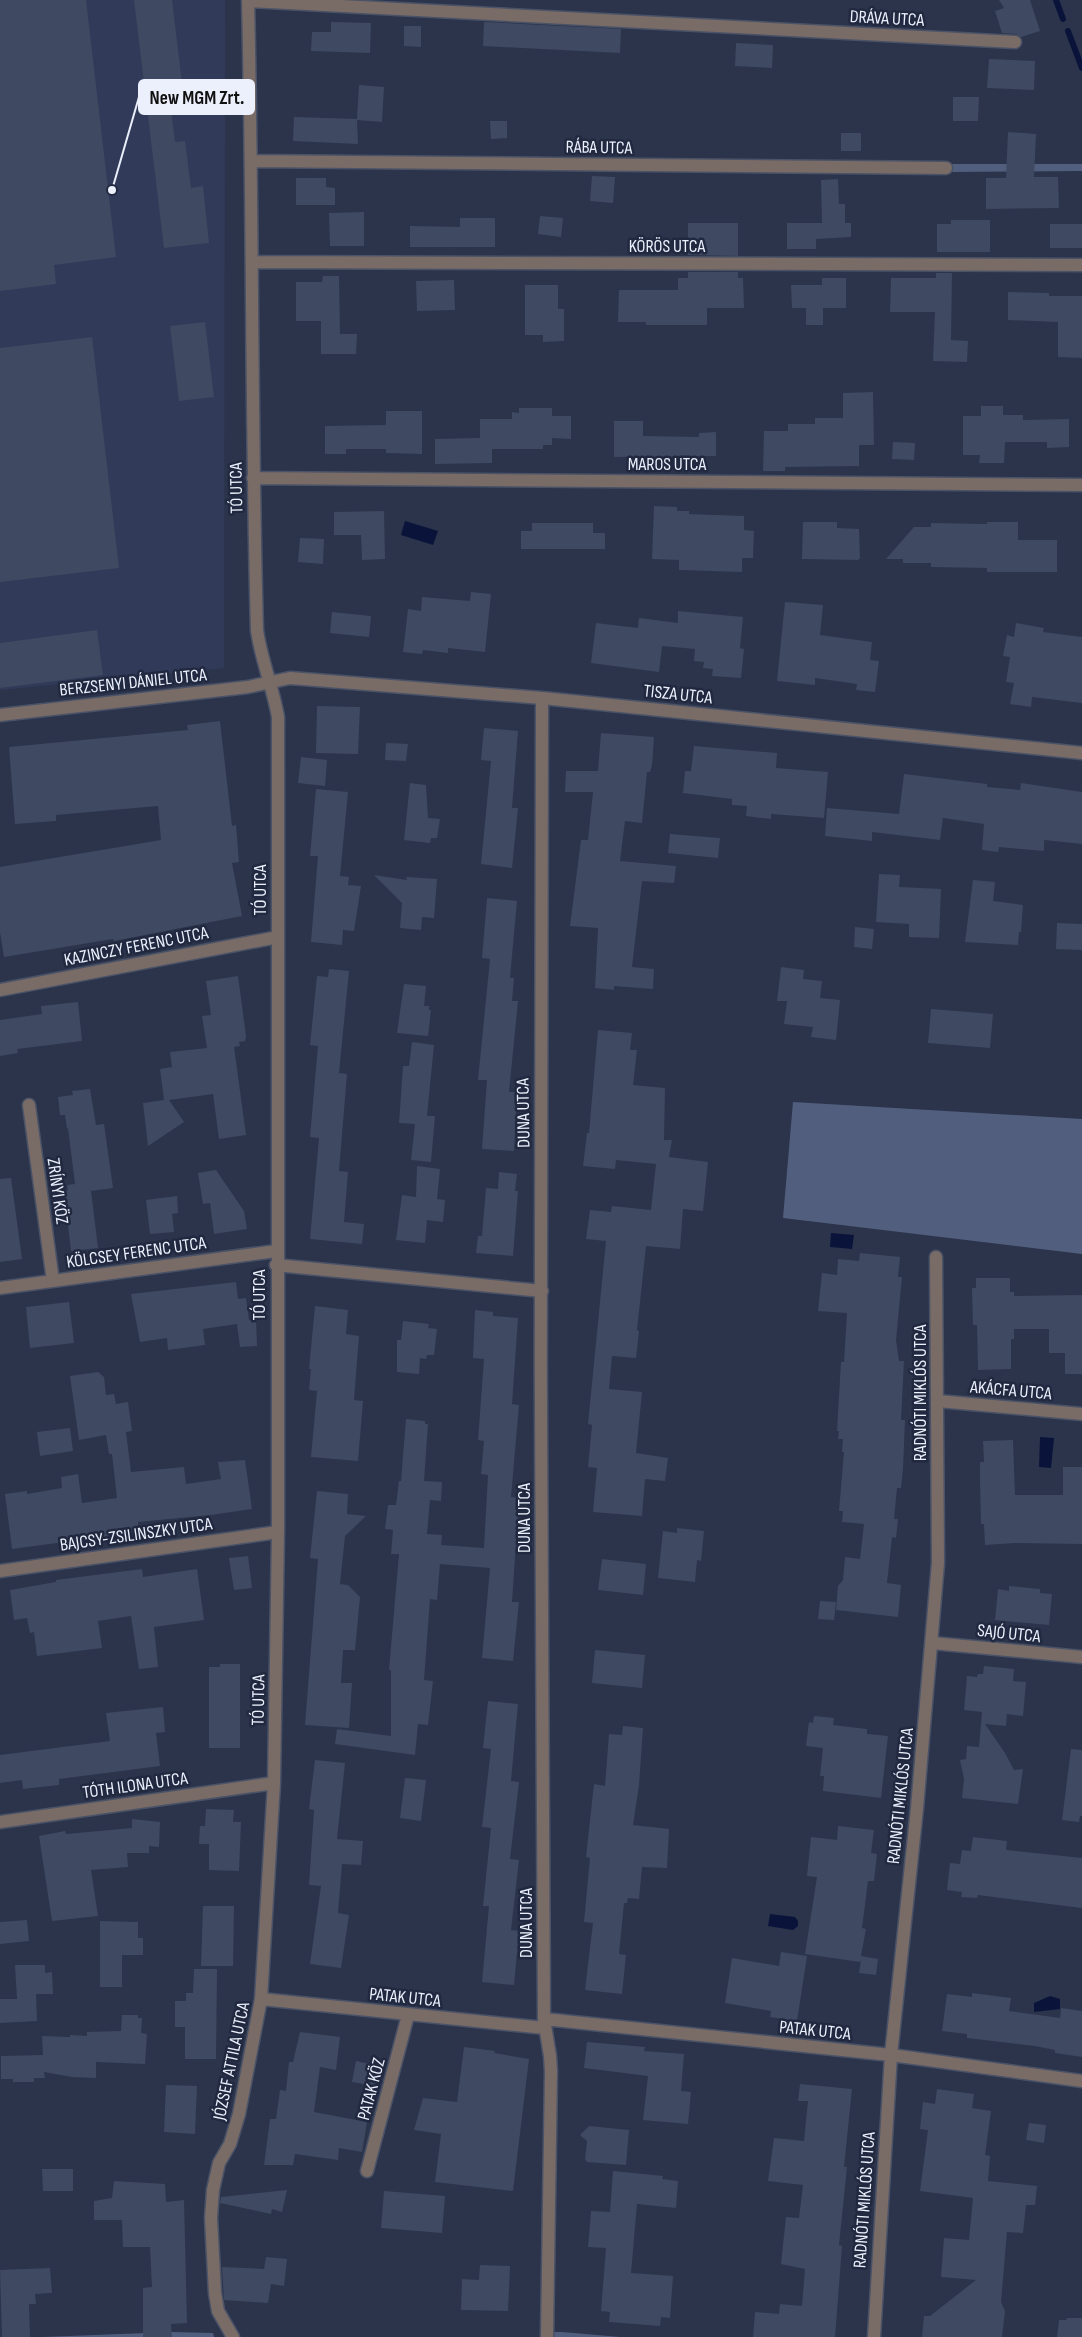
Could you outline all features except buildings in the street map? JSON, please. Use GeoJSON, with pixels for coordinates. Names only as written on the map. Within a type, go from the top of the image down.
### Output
{"type":"FeatureCollection","features":[{"type":"Feature","properties":{"kind":"street","name":"DRÁVA UTCA"},"geometry":{"type":"LineString","coordinates":[[248,0],[1015,42]]}},
{"type":"Feature","properties":{"kind":"street","name":"TÓ UTCA"},"geometry":{"type":"LineString","coordinates":[[248,0],[252,161],[253,478],[257,630],[259,650],[270,682],[278,717],[276,1251],[278,1532],[274,1783]]}},
{"type":"Feature","properties":{"kind":"street","name":"RÁBA UTCA"},"geometry":{"type":"LineString","coordinates":[[252,161],[946,168]]}},
{"type":"Feature","properties":{"kind":"street","name":"KÖRÖS UTCA"},"geometry":{"type":"LineString","coordinates":[[252,262],[1082,265]]}},
{"type":"Feature","properties":{"kind":"street","name":"MAROS UTCA"},"geometry":{"type":"LineString","coordinates":[[253,478],[1082,485]]}},
{"type":"Feature","properties":{"kind":"street","name":"TISZA UTCA"},"geometry":{"type":"LineString","coordinates":[[270,682],[290,678],[542,698],[1082,753]]}},
{"type":"Feature","properties":{"kind":"street","name":"BERZSENYI DÁNIEL UTCA"},"geometry":{"type":"LineString","coordinates":[[0,715],[248,687],[270,682]]}},
{"type":"Feature","properties":{"kind":"street","name":"DUNA UTCA"},"geometry":{"type":"LineString","coordinates":[[542,698],[540,1063],[542,1291],[541,1612],[545,2023],[551,2071],[547,2337]]}},
{"type":"Feature","properties":{"kind":"street","name":"KAZINCZY FERENC UTCA"},"geometry":{"type":"LineString","coordinates":[[0,990],[278,937]]}},
{"type":"Feature","properties":{"kind":"street","name":"ZRÍNYI KÖZ"},"geometry":{"type":"LineString","coordinates":[[29,1105],[53,1281]]}},
{"type":"Feature","properties":{"kind":"street","name":"KÖLCSEY FERENC UTCA"},"geometry":{"type":"LineString","coordinates":[[0,1288],[276,1251]]}},
{"type":"Feature","properties":{"kind":"street","name":"RADNÓTI MIKLÓS UTCA"},"geometry":{"type":"LineString","coordinates":[[874,2337],[891,2055],[932,1643],[938,1563],[936,1256]]}},
{"type":"Feature","properties":{"kind":"street"},"geometry":{"type":"LineString","coordinates":[[276,1265],[542,1291]]}},
{"type":"Feature","properties":{"kind":"street","name":"AKÁCFA UTCA"},"geometry":{"type":"LineString","coordinates":[[938,1401],[1082,1414]]}},
{"type":"Feature","properties":{"kind":"street","name":"BAJCSY-ZSILINSZKY UTCA"},"geometry":{"type":"LineString","coordinates":[[0,1571],[278,1532]]}},
{"type":"Feature","properties":{"kind":"street","name":"SAJÓ UTCA"},"geometry":{"type":"LineString","coordinates":[[932,1643],[1082,1657]]}},
{"type":"Feature","properties":{"kind":"street","name":"TÓTH ILONA UTCA"},"geometry":{"type":"LineString","coordinates":[[0,1822],[274,1783]]}},
{"type":"Feature","properties":{"kind":"street","name":"JÓZSEF ATTILA UTCA"},"geometry":{"type":"LineString","coordinates":[[232,2337],[218,2311],[215,2293],[211,2218],[213,2190],[219,2163],[230,2144],[239,2114],[261,1999],[274,1783]]}},
{"type":"Feature","properties":{"kind":"street","name":"PATAK UTCA"},"geometry":{"type":"LineString","coordinates":[[261,1999],[408,2015],[545,2023],[891,2055],[1082,2081]]}},
{"type":"Feature","properties":{"kind":"street","name":"PATAK KÖZ"},"geometry":{"type":"LineString","coordinates":[[367,2171],[408,2015]]}},
{"type":"Feature","properties":{"kind":"shaded area"},"geometry":{"type":"Polygon","coordinates":[[[0,0],[225,0],[224,668],[0,690],[0,0]]]}},
{"type":"Feature","properties":{"kind":"shaded area"},"geometry":{"type":"Polygon","coordinates":[[[948,164],[1082,164],[1082,171],[947,172],[948,164]]]}},
{"type":"Feature","properties":{"kind":"shaded area"},"geometry":{"type":"Polygon","coordinates":[[[405,521],[438,531],[433,545],[401,535],[405,521]]]}},
{"type":"Feature","properties":{"kind":"shaded area"},"geometry":{"type":"Polygon","coordinates":[[[793,1102],[1082,1119],[1082,1254],[783,1218],[793,1102]]]}},
{"type":"Feature","properties":{"kind":"shaded area"},"geometry":{"type":"Polygon","coordinates":[[[831,1233],[854,1235],[852,1249],[830,1247],[831,1233]]]}},
{"type":"Feature","properties":{"kind":"shaded area"},"geometry":{"type":"Polygon","coordinates":[[[1040,1437],[1054,1438],[1051,1468],[1039,1467],[1040,1437]]]}},
{"type":"Feature","properties":{"kind":"shaded area"},"geometry":{"type":"Polygon","coordinates":[[[770,1914],[795,1917],[798,1921],[798,1926],[793,1930],[768,1926],[770,1914]]]}},
{"type":"Feature","properties":{"kind":"shaded area"},"geometry":{"type":"Polygon","coordinates":[[[1050,1996],[1060,1999],[1060,2009],[1034,2012],[1034,2003],[1050,1996]]]}},
{"type":"Feature","properties":{"kind":"shaded area"},"geometry":{"type":"Polygon","coordinates":[[[172,2332],[213,2333],[214,2337],[43,2337],[172,2332]]]}},
{"type":"Feature","properties":{"kind":"shaded area"},"geometry":{"type":"Polygon","coordinates":[[[552,2332],[562,2332],[620,2337],[552,2337],[552,2332]]]}},
{"type":"Feature","properties":{"kind":"waterway"},"geometry":{"type":"LineString","coordinates":[[1056,0],[1063,19]]}},
{"type":"Feature","properties":{"kind":"waterway"},"geometry":{"type":"LineString","coordinates":[[1068,31],[1082,68]]}},
{"type":"Feature","properties":{"kind":"place","name":"New MGM Zrt."},"geometry":{"type":"Point","coordinates":[112,190]}}]}
